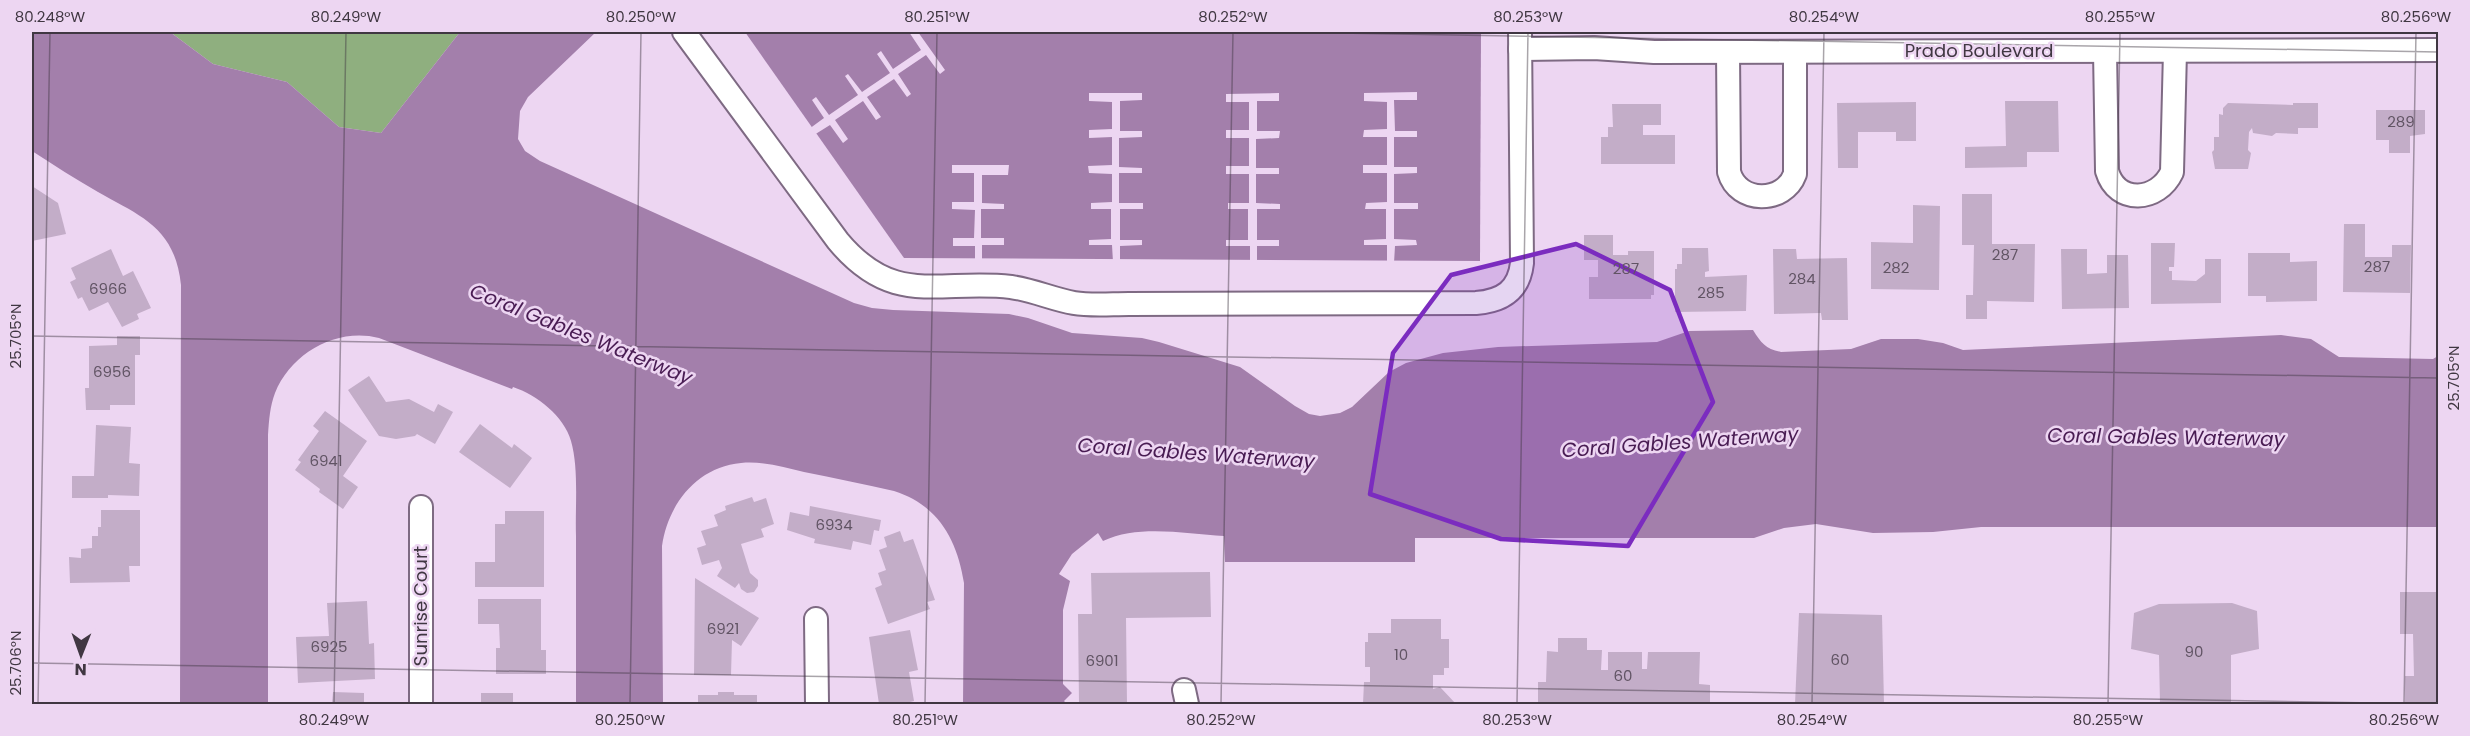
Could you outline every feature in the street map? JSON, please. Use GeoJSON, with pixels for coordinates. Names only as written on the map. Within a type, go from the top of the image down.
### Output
{"type":"FeatureCollection","features":[{"type":"Feature","properties":{"kind":"street"},"geometry":{"type":"LineString","coordinates":[[684,32],[838,242],[860,265],[874,275],[889,281],[915,286],[1023,288],[1084,303],[1464,303],[1489,302],[1501,298],[1509,293],[1516,284],[1522,262],[1520,40]]}},
{"type":"Feature","properties":{"kind":"street","name":"Prado Boulevard"},"geometry":{"type":"LineString","coordinates":[[1520,40],[1654,52],[1728,52],[1786,45],[1852,41],[2105,51],[2228,41],[2439,50]]}},
{"type":"Feature","properties":{"kind":"street"},"geometry":{"type":"LineString","coordinates":[[1728,52],[1729,172],[1740,189],[1754,196],[1764,197],[1785,190],[1795,174],[1786,45]]}},
{"type":"Feature","properties":{"kind":"street"},"geometry":{"type":"LineString","coordinates":[[2105,51],[2107,171],[2109,179],[2118,189],[2141,196],[2156,192],[2163,187],[2172,172],[2165,45]]}},
{"type":"Feature","properties":{"kind":"street","name":"Sunrise Court"},"geometry":{"type":"LineString","coordinates":[[421,507],[421,705]]}},
{"type":"Feature","properties":{"kind":"street"},"geometry":{"type":"LineString","coordinates":[[816,619],[817,705]]}},
{"type":"Feature","properties":{"kind":"highlighted area"},"geometry":{"type":"Polygon","coordinates":[[[1576,244],[1670,290],[1713,402],[1628,546],[1501,539],[1370,494],[1393,353],[1451,275],[1576,244]]]}},
{"type":"Feature","properties":{"kind":"green space"},"geometry":{"type":"Polygon","coordinates":[[[170,32],[460,32],[381,133],[339,127],[287,82],[213,64],[170,32]]]}},
{"type":"Feature","properties":{"kind":"water","name":"Coral Gables Waterway"},"geometry":{"type":"Polygon","coordinates":[[[32,32],[170,32],[213,64],[287,82],[339,127],[381,133],[460,32],[596,32],[528,97],[520,111],[518,139],[525,151],[540,161],[854,303],[893,310],[1009,314],[1072,333],[1142,338],[1159,342],[1240,367],[1295,406],[1309,414],[1320,416],[1340,413],[1352,407],[1389,372],[1406,363],[1443,353],[1498,347],[1657,342],[1689,331],[1753,330],[1764,345],[1781,352],[1851,349],[1881,339],[1918,339],[1943,343],[1963,350],[2281,335],[2311,339],[2339,357],[2433,359],[2438,356],[2438,527],[1981,527],[1933,532],[1873,533],[1816,524],[1784,528],[1754,538],[1415,538],[1415,562],[1225,562],[1224,536],[1147,531],[1103,541],[1098,533],[1072,554],[1059,574],[1070,581],[1063,610],[1063,684],[1072,693],[1064,701],[1067,704],[963,704],[964,583],[961,567],[950,538],[934,515],[923,505],[894,491],[773,465],[741,463],[725,466],[698,480],[678,502],[665,531],[662,546],[663,704],[576,704],[576,475],[571,441],[562,423],[540,401],[513,387],[512,389],[379,338],[347,336],[317,346],[304,355],[282,379],[272,403],[268,435],[268,704],[180,704],[181,285],[177,265],[163,236],[153,226],[128,208],[32,151],[32,32]]]}},
{"type":"Feature","properties":{"kind":"water"},"geometry":{"type":"Polygon","coordinates":[[[745,32],[1481,32],[1480,261],[904,258],[745,32]]]}},
{"type":"Feature","properties":{"kind":"pier"},"geometry":{"type":"Polygon","coordinates":[[[909,32],[918,32],[945,70],[940,74],[926,55],[898,74],[911,94],[907,97],[894,79],[867,97],[881,117],[876,120],[863,101],[835,120],[848,139],[843,143],[830,125],[814,135],[809,129],[824,118],[812,100],[816,97],[829,115],[858,95],[845,76],[848,74],[862,92],[890,73],[877,54],[881,51],[893,69],[921,50],[909,32]]]}},
{"type":"Feature","properties":{"kind":"pier"},"geometry":{"type":"Polygon","coordinates":[[[1417,92],[1417,100],[1394,100],[1395,131],[1417,131],[1417,137],[1394,137],[1394,167],[1417,167],[1417,173],[1394,174],[1394,203],[1418,203],[1418,209],[1394,209],[1394,239],[1416,240],[1417,245],[1395,246],[1394,263],[1387,263],[1387,245],[1364,245],[1364,240],[1386,239],[1386,209],[1365,209],[1366,203],[1387,202],[1387,173],[1363,173],[1363,165],[1387,165],[1387,137],[1363,137],[1364,130],[1387,129],[1387,102],[1364,101],[1364,93],[1417,92]]]}},
{"type":"Feature","properties":{"kind":"pier"},"geometry":{"type":"Polygon","coordinates":[[[1089,93],[1142,93],[1142,100],[1120,101],[1120,131],[1142,131],[1142,137],[1119,138],[1119,167],[1142,168],[1142,173],[1119,173],[1119,203],[1143,203],[1143,209],[1120,209],[1120,240],[1142,240],[1142,245],[1120,246],[1120,262],[1113,262],[1112,245],[1089,245],[1089,240],[1111,239],[1111,209],[1091,209],[1091,203],[1112,202],[1112,174],[1089,173],[1088,166],[1112,165],[1112,137],[1089,138],[1089,130],[1112,129],[1112,102],[1089,101],[1089,93]]]}},
{"type":"Feature","properties":{"kind":"pier"},"geometry":{"type":"Polygon","coordinates":[[[1279,93],[1279,101],[1257,101],[1257,131],[1280,131],[1279,138],[1256,139],[1256,168],[1279,168],[1279,174],[1256,174],[1256,203],[1280,204],[1280,209],[1257,209],[1257,240],[1279,240],[1279,246],[1257,246],[1257,263],[1250,263],[1250,246],[1226,246],[1226,240],[1248,240],[1248,209],[1228,209],[1228,203],[1249,203],[1249,174],[1226,174],[1226,166],[1249,166],[1249,138],[1226,138],[1226,130],[1249,130],[1249,102],[1226,102],[1226,94],[1279,93]]]}},
{"type":"Feature","properties":{"kind":"pier"},"geometry":{"type":"Polygon","coordinates":[[[952,165],[1009,165],[1008,175],[982,175],[982,203],[1004,204],[1004,209],[981,209],[981,238],[1004,238],[1004,245],[982,245],[982,262],[975,262],[975,246],[953,246],[953,238],[974,238],[975,210],[952,209],[952,202],[974,202],[974,173],[952,173],[952,165]]]}},
{"type":"Feature","properties":{"kind":"building"},"geometry":{"type":"Polygon","coordinates":[[[2005,101],[2058,101],[2059,152],[2027,152],[2027,167],[1965,168],[1965,147],[2006,146],[2005,101]]]}},
{"type":"Feature","properties":{"kind":"building"},"geometry":{"type":"Polygon","coordinates":[[[1916,102],[1916,141],[1896,141],[1896,132],[1858,132],[1858,168],[1838,168],[1837,103],[1916,102]]]}},
{"type":"Feature","properties":{"kind":"building"},"geometry":{"type":"Polygon","coordinates":[[[2228,103],[2293,105],[2293,103],[2318,103],[2318,128],[2298,128],[2298,134],[2276,133],[2272,136],[2253,133],[2252,128],[2249,132],[2248,150],[2251,153],[2248,169],[2215,169],[2212,152],[2214,137],[2219,137],[2219,114],[2223,115],[2223,108],[2228,103]]]}},
{"type":"Feature","properties":{"kind":"building"},"geometry":{"type":"Polygon","coordinates":[[[1612,104],[1661,104],[1661,125],[1643,125],[1643,135],[1675,135],[1675,164],[1601,164],[1601,137],[1608,137],[1608,127],[1613,127],[1612,104]]]}},
{"type":"Feature","properties":{"kind":"building"},"geometry":{"type":"Polygon","coordinates":[[[2376,110],[2425,110],[2425,134],[2410,136],[2410,153],[2389,153],[2389,140],[2376,140],[2376,110]]]}},
{"type":"Feature","properties":{"kind":"building"},"geometry":{"type":"Polygon","coordinates":[[[32,186],[58,203],[66,234],[32,241],[32,186]]]}},
{"type":"Feature","properties":{"kind":"building"},"geometry":{"type":"Polygon","coordinates":[[[1962,194],[1992,194],[1992,244],[2035,244],[2034,302],[1987,301],[1987,319],[1966,319],[1966,295],[1973,295],[1974,245],[1962,245],[1962,194]]]}},
{"type":"Feature","properties":{"kind":"building"},"geometry":{"type":"Polygon","coordinates":[[[1913,205],[1940,206],[1939,290],[1871,289],[1871,242],[1913,243],[1913,205]]]}},
{"type":"Feature","properties":{"kind":"building"},"geometry":{"type":"Polygon","coordinates":[[[2344,224],[2365,224],[2365,257],[2392,257],[2392,245],[2411,245],[2410,293],[2343,292],[2344,224]]]}},
{"type":"Feature","properties":{"kind":"building"},"geometry":{"type":"Polygon","coordinates":[[[1584,235],[1613,235],[1613,255],[1628,255],[1628,251],[1654,251],[1654,295],[1651,295],[1651,299],[1589,299],[1589,277],[1598,277],[1598,260],[1584,260],[1584,235]]]}},
{"type":"Feature","properties":{"kind":"building"},"geometry":{"type":"Polygon","coordinates":[[[2151,243],[2175,243],[2174,267],[2169,267],[2169,271],[2172,271],[2172,280],[2196,281],[2205,274],[2205,259],[2221,259],[2221,303],[2151,304],[2151,243]]]}},
{"type":"Feature","properties":{"kind":"building"},"geometry":{"type":"Polygon","coordinates":[[[1682,248],[1708,248],[1709,271],[1705,272],[1705,277],[1747,275],[1746,311],[1675,312],[1675,269],[1677,269],[1677,264],[1682,264],[1682,248]]]}},
{"type":"Feature","properties":{"kind":"building"},"geometry":{"type":"Polygon","coordinates":[[[111,249],[123,276],[133,271],[151,308],[137,314],[139,319],[122,327],[108,302],[89,311],[82,297],[78,299],[70,282],[76,279],[71,268],[111,249]]]}},
{"type":"Feature","properties":{"kind":"building"},"geometry":{"type":"Polygon","coordinates":[[[1773,249],[1796,249],[1797,259],[1847,258],[1848,320],[1822,320],[1821,313],[1774,314],[1773,249]]]}},
{"type":"Feature","properties":{"kind":"building"},"geometry":{"type":"Polygon","coordinates":[[[2061,249],[2087,249],[2087,274],[2107,273],[2107,255],[2128,255],[2129,308],[2062,309],[2061,249]]]}},
{"type":"Feature","properties":{"kind":"building"},"geometry":{"type":"Polygon","coordinates":[[[2248,253],[2290,253],[2290,262],[2317,261],[2317,301],[2266,302],[2266,296],[2248,296],[2248,253]]]}},
{"type":"Feature","properties":{"kind":"building"},"geometry":{"type":"Polygon","coordinates":[[[117,336],[140,336],[140,355],[135,355],[135,405],[110,405],[110,410],[86,410],[85,388],[89,388],[89,346],[117,345],[117,336]]]}},
{"type":"Feature","properties":{"kind":"building"},"geometry":{"type":"Polygon","coordinates":[[[369,376],[386,402],[409,399],[434,412],[438,404],[453,412],[435,444],[417,434],[396,439],[379,436],[348,390],[369,376]]]}},
{"type":"Feature","properties":{"kind":"building"},"geometry":{"type":"Polygon","coordinates":[[[325,411],[367,441],[343,476],[358,487],[343,509],[319,492],[320,489],[295,470],[301,462],[298,460],[319,431],[313,426],[325,411]]]}},
{"type":"Feature","properties":{"kind":"building"},"geometry":{"type":"Polygon","coordinates":[[[480,424],[512,448],[514,444],[532,458],[510,488],[459,452],[480,424]]]}},
{"type":"Feature","properties":{"kind":"building"},"geometry":{"type":"Polygon","coordinates":[[[96,425],[131,427],[129,463],[140,464],[139,496],[108,495],[108,498],[72,498],[72,476],[94,476],[96,425]]]}},
{"type":"Feature","properties":{"kind":"building"},"geometry":{"type":"Polygon","coordinates":[[[752,497],[754,502],[766,498],[774,524],[761,529],[764,537],[741,544],[750,573],[758,580],[758,586],[754,592],[747,593],[741,589],[739,583],[735,588],[717,576],[722,568],[719,560],[702,565],[697,548],[706,545],[701,531],[718,526],[714,515],[726,510],[725,506],[752,497]]]}},
{"type":"Feature","properties":{"kind":"building"},"geometry":{"type":"Polygon","coordinates":[[[810,506],[881,520],[879,531],[874,530],[871,545],[853,541],[851,550],[814,543],[815,539],[787,530],[790,512],[809,516],[810,506]]]}},
{"type":"Feature","properties":{"kind":"building"},"geometry":{"type":"Polygon","coordinates":[[[101,510],[140,510],[140,566],[129,566],[130,582],[70,583],[69,557],[81,558],[81,549],[92,548],[92,536],[98,536],[98,527],[101,527],[101,510]]]}},
{"type":"Feature","properties":{"kind":"building"},"geometry":{"type":"Polygon","coordinates":[[[505,511],[544,511],[544,587],[475,587],[475,562],[495,562],[495,524],[505,524],[505,511]]]}},
{"type":"Feature","properties":{"kind":"building"},"geometry":{"type":"Polygon","coordinates":[[[900,531],[904,542],[913,539],[935,600],[927,602],[930,609],[888,624],[875,588],[882,585],[878,573],[886,570],[879,550],[887,547],[884,537],[900,531]]]}},
{"type":"Feature","properties":{"kind":"building"},"geometry":{"type":"Polygon","coordinates":[[[1210,572],[1211,617],[1126,618],[1127,704],[1079,704],[1078,614],[1092,614],[1091,573],[1210,572]]]}},
{"type":"Feature","properties":{"kind":"building"},"geometry":{"type":"Polygon","coordinates":[[[695,578],[759,618],[741,646],[732,640],[731,675],[694,675],[695,578]]]}},
{"type":"Feature","properties":{"kind":"building"},"geometry":{"type":"Polygon","coordinates":[[[2400,592],[2438,592],[2438,704],[2405,704],[2405,676],[2414,676],[2413,634],[2400,634],[2400,592]]]}},
{"type":"Feature","properties":{"kind":"building"},"geometry":{"type":"Polygon","coordinates":[[[478,599],[541,599],[541,650],[546,650],[546,674],[496,674],[496,648],[500,648],[499,624],[478,624],[478,599]]]}},
{"type":"Feature","properties":{"kind":"building"},"geometry":{"type":"Polygon","coordinates":[[[367,601],[369,644],[374,643],[375,679],[298,683],[296,637],[329,636],[327,603],[367,601]]]}},
{"type":"Feature","properties":{"kind":"building"},"geometry":{"type":"Polygon","coordinates":[[[2232,603],[2257,611],[2259,649],[2231,655],[2231,704],[2160,704],[2159,655],[2131,649],[2134,613],[2159,604],[2232,603]]]}},
{"type":"Feature","properties":{"kind":"building"},"geometry":{"type":"Polygon","coordinates":[[[1799,613],[1882,615],[1884,704],[1795,704],[1799,613]]]}},
{"type":"Feature","properties":{"kind":"building"},"geometry":{"type":"Polygon","coordinates":[[[1391,619],[1441,619],[1441,639],[1449,639],[1449,668],[1444,668],[1444,675],[1433,675],[1433,689],[1440,687],[1456,704],[1363,704],[1364,682],[1370,682],[1370,667],[1365,667],[1365,642],[1368,642],[1368,633],[1391,633],[1391,619]]]}},
{"type":"Feature","properties":{"kind":"building"},"geometry":{"type":"Polygon","coordinates":[[[910,630],[918,670],[909,672],[914,701],[902,704],[879,704],[869,637],[910,630]]]}},
{"type":"Feature","properties":{"kind":"building"},"geometry":{"type":"Polygon","coordinates":[[[1558,638],[1587,638],[1587,650],[1602,650],[1601,670],[1608,670],[1608,652],[1642,652],[1642,669],[1647,669],[1648,652],[1700,652],[1699,684],[1710,685],[1710,704],[1538,704],[1538,682],[1546,682],[1547,651],[1558,652],[1558,638]]]}},
{"type":"Feature","properties":{"kind":"building"},"geometry":{"type":"Polygon","coordinates":[[[333,692],[364,693],[364,704],[332,704],[333,692]]]}},
{"type":"Feature","properties":{"kind":"building"},"geometry":{"type":"Polygon","coordinates":[[[718,692],[757,695],[757,704],[698,704],[698,695],[718,695],[718,692]]]}},
{"type":"Feature","properties":{"kind":"building"},"geometry":{"type":"Polygon","coordinates":[[[481,693],[513,693],[513,704],[481,704],[481,693]]]}}]}
